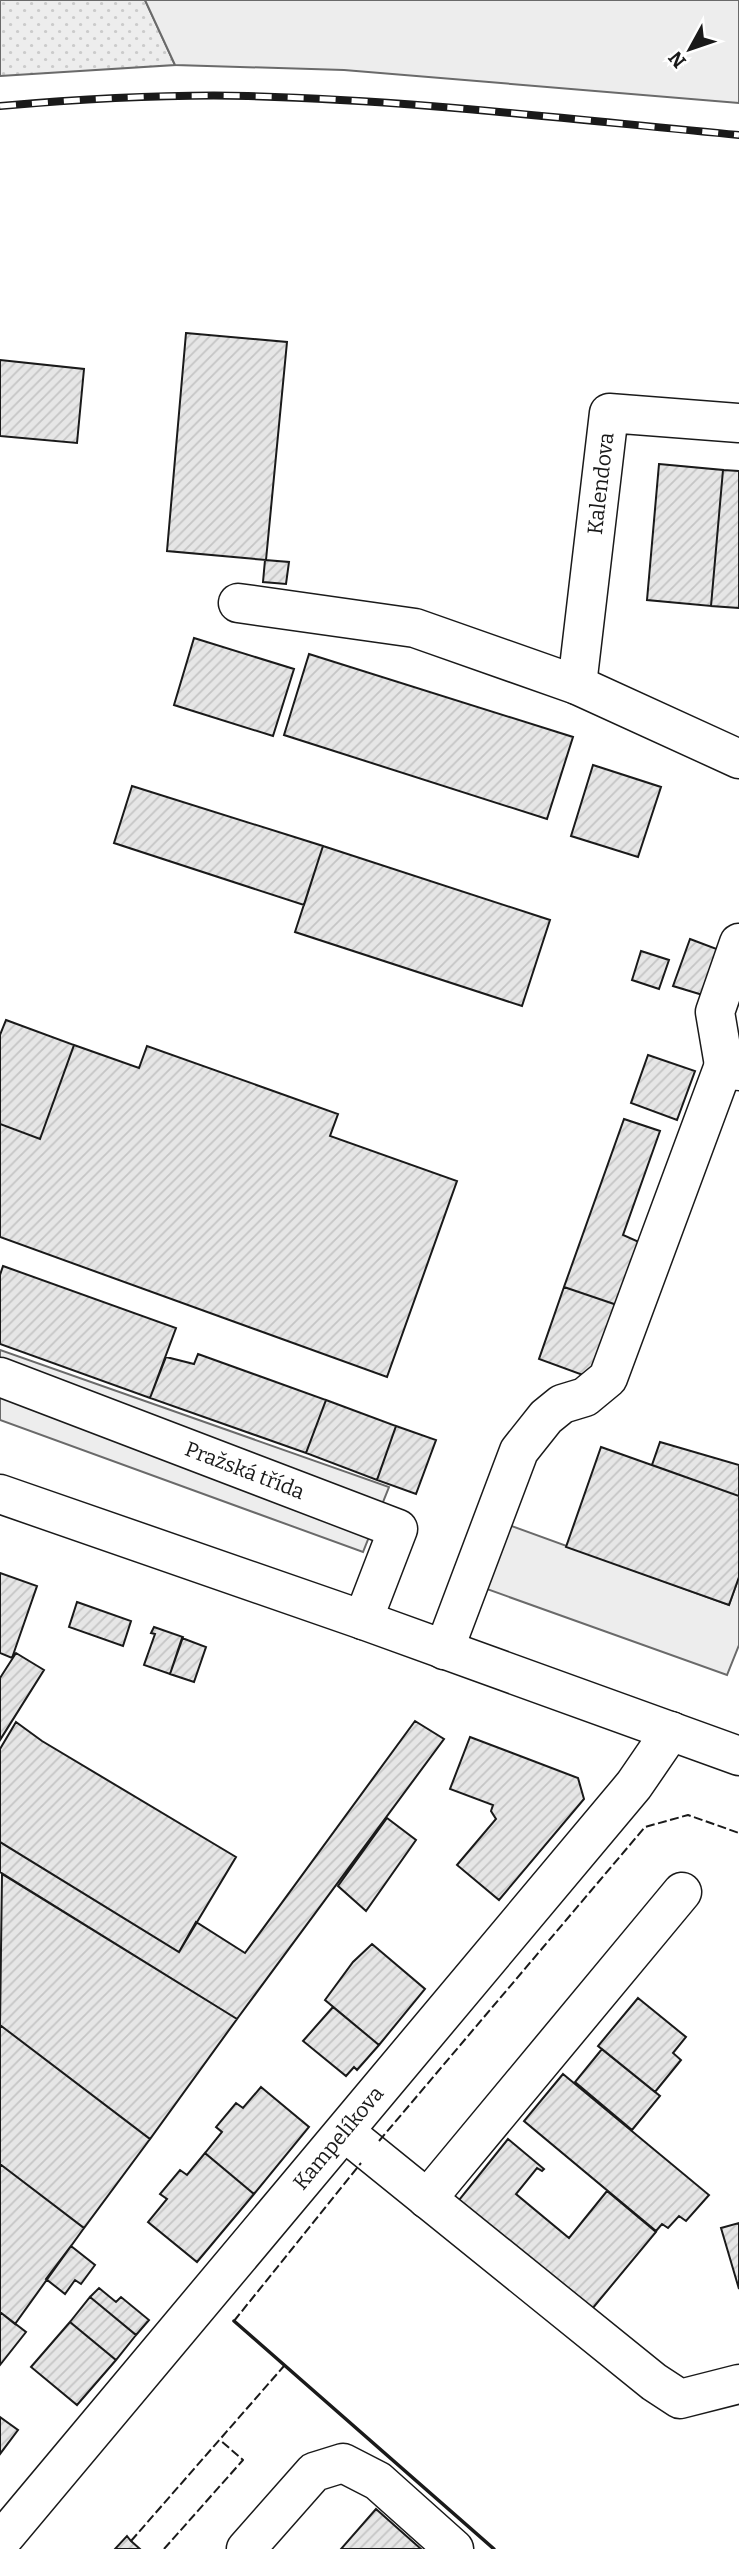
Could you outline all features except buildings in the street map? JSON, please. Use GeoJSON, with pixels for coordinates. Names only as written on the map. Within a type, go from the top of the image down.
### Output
{"type":"FeatureCollection","features":[{"type":"Feature","properties":{"kind":"street","name":"Kalendova"},"geometry":{"type":"LineString","coordinates":[[576,685],[609,412],[739,422]]}},
{"type":"Feature","properties":{"kind":"street"},"geometry":{"type":"LineString","coordinates":[[238,603],[415,628],[576,685],[739,759]]}},
{"type":"Feature","properties":{"kind":"street"},"geometry":{"type":"LineString","coordinates":[[444,1650],[519,1451],[562,1404],[585,1397],[608,1378],[732,1068],[715,1012],[739,943]]}},
{"type":"Feature","properties":{"kind":"street","name":"Pražská třída"},"geometry":{"type":"LineString","coordinates":[[0,1377],[398,1529],[363,1620]]}},
{"type":"Feature","properties":{"kind":"street"},"geometry":{"type":"LineString","coordinates":[[0,1494],[363,1620],[739,1756]]}},
{"type":"Feature","properties":{"kind":"street","name":"Kampelíkova"},"geometry":{"type":"LineString","coordinates":[[0,2542],[634,1785],[671,1731]]}},
{"type":"Feature","properties":{"kind":"street"},"geometry":{"type":"LineString","coordinates":[[427,2199],[682,1892]]}},
{"type":"Feature","properties":{"kind":"street"},"geometry":{"type":"LineString","coordinates":[[345,2133],[654,2382],[680,2399],[739,2384]]}},
{"type":"Feature","properties":{"kind":"street"},"geometry":{"type":"LineString","coordinates":[[246,2549],[314,2472],[343,2463],[378,2481],[454,2549]]}},
{"type":"Feature","properties":{"kind":"street"},"geometry":{"type":"LineString","coordinates":[[0,2542],[9,2549]]}},
{"type":"Feature","properties":{"kind":"shaded area"},"geometry":{"type":"Polygon","coordinates":[[[0,0],[145,0],[175,65],[0,76],[0,0]]]}},
{"type":"Feature","properties":{"kind":"shaded area"},"geometry":{"type":"Polygon","coordinates":[[[145,0],[739,0],[739,103],[344,70],[175,65],[145,0]]]}},
{"type":"Feature","properties":{"kind":"shaded area"},"geometry":{"type":"Polygon","coordinates":[[[0,1350],[389,1487],[363,1552],[0,1420],[0,1350]]]}},
{"type":"Feature","properties":{"kind":"shaded area"},"geometry":{"type":"Polygon","coordinates":[[[506,1524],[729,1605],[739,1577],[739,1645],[727,1675],[484,1588],[506,1524]]]}},
{"type":"Feature","properties":{"kind":"railway"},"geometry":{"type":"LineString","coordinates":[[0,106],[155,96],[309,98],[494,111],[739,135]]}},
{"type":"Feature","properties":{"kind":"fence"},"geometry":{"type":"LineString","coordinates":[[379,2141],[645,1827],[688,1815],[739,1833]]}},
{"type":"Feature","properties":{"kind":"fence"},"geometry":{"type":"LineString","coordinates":[[234,2321],[361,2163]]}},
{"type":"Feature","properties":{"kind":"fence"},"geometry":{"type":"LineString","coordinates":[[131,2541],[284,2366]]}},
{"type":"Feature","properties":{"kind":"fence"},"geometry":{"type":"LineString","coordinates":[[164,2549],[243,2460],[220,2440]]}},
{"type":"Feature","properties":{"kind":"wall"},"geometry":{"type":"LineString","coordinates":[[234,2321],[494,2549]]}}]}
